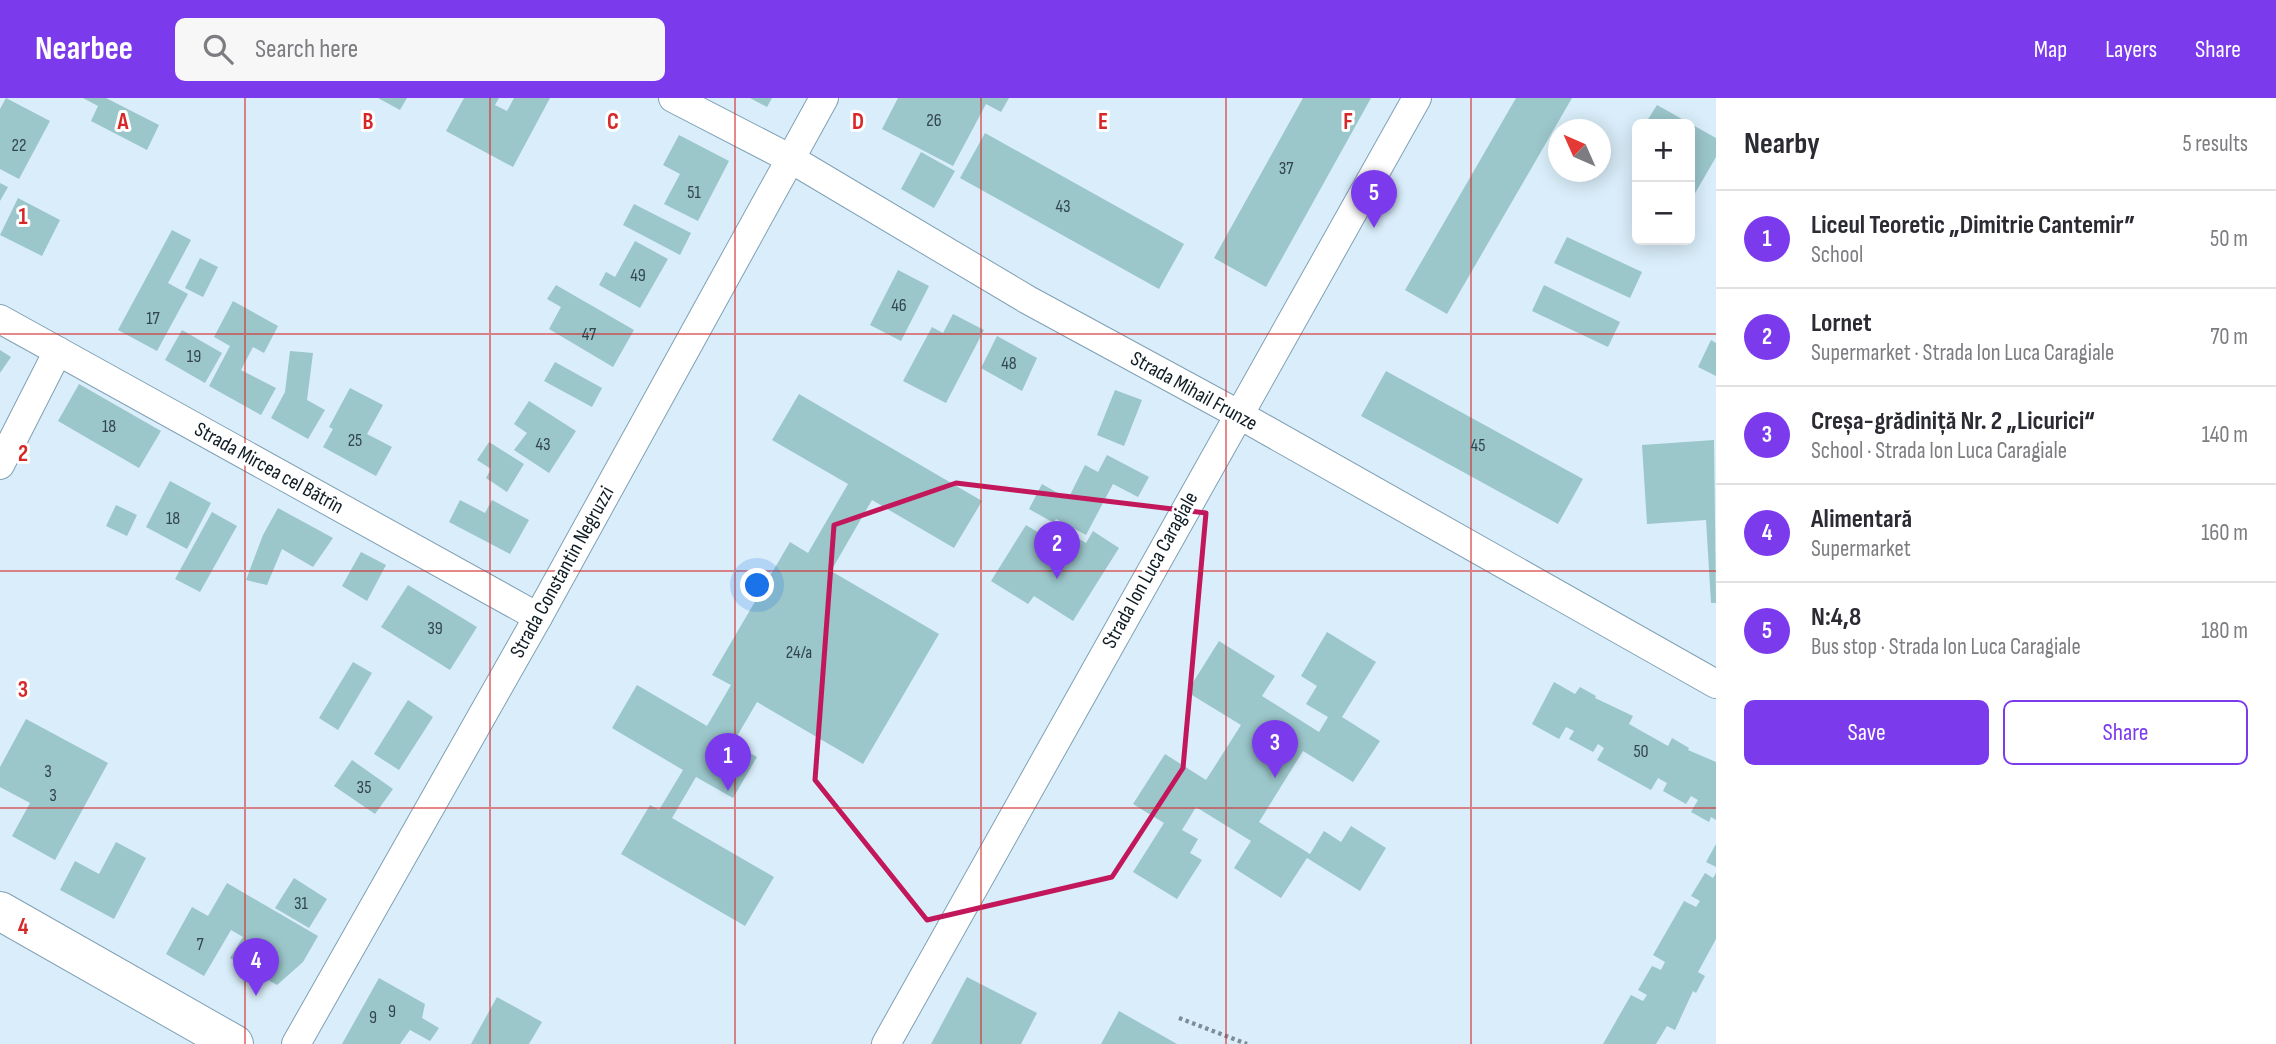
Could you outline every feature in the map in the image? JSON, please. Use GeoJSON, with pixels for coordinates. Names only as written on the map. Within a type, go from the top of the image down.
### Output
{"type":"FeatureCollection","features":[{"type":"Feature","properties":{"kind":"main road"},"geometry":{"type":"LineString","coordinates":[[0,911],[234,1044]]}},
{"type":"Feature","properties":{"kind":"street","name":"Strada Mihail Frunze"},"geometry":{"type":"LineString","coordinates":[[673,98],[791,159],[1028,300],[1238,414],[1716,684]]}},
{"type":"Feature","properties":{"kind":"street","name":"Strada Constantin Negruzzi"},"geometry":{"type":"LineString","coordinates":[[296,1044],[538,617],[824,98]]}},
{"type":"Feature","properties":{"kind":"street","name":"Strada Ion Luca Caragiale"},"geometry":{"type":"LineString","coordinates":[[886,1044],[1418,98]]}},
{"type":"Feature","properties":{"kind":"street","name":"Strada Mircea cel Bătrîn"},"geometry":{"type":"LineString","coordinates":[[0,320],[538,617]]}},
{"type":"Feature","properties":{"kind":"street"},"geometry":{"type":"LineString","coordinates":[[0,465],[58,351]]}},
{"type":"Feature","properties":{"kind":"path"},"geometry":{"type":"LineString","coordinates":[[1178,1018],[1247,1044]]}},
{"type":"Feature","properties":{"kind":"highlighted area"},"geometry":{"type":"Polygon","coordinates":[[[956,483],[1206,513],[1183,768],[1112,877],[927,920],[815,780],[834,525],[956,483]]]}},
{"type":"Feature","properties":{"kind":"building"},"geometry":{"type":"Polygon","coordinates":[[[6,98],[50,121],[19,179],[0,169],[0,109],[6,98]]]}},
{"type":"Feature","properties":{"kind":"building"},"geometry":{"type":"Polygon","coordinates":[[[83,98],[106,98],[159,125],[147,150],[91,121],[98,106],[83,98]]]}},
{"type":"Feature","properties":{"kind":"building"},"geometry":{"type":"Polygon","coordinates":[[[378,98],[407,98],[400,110],[378,98]]]}},
{"type":"Feature","properties":{"kind":"building"},"geometry":{"type":"Polygon","coordinates":[[[464,98],[499,98],[495,105],[507,111],[514,98],[550,98],[513,167],[446,131],[464,98]]]}},
{"type":"Feature","properties":{"kind":"building"},"geometry":{"type":"Polygon","coordinates":[[[750,98],[772,98],[767,107],[750,98]]]}},
{"type":"Feature","properties":{"kind":"building"},"geometry":{"type":"Polygon","coordinates":[[[898,98],[1009,98],[1001,112],[986,104],[953,166],[882,129],[898,98]]]}},
{"type":"Feature","properties":{"kind":"building"},"geometry":{"type":"Polygon","coordinates":[[[1303,98],[1371,98],[1266,287],[1214,258],[1303,98]]]}},
{"type":"Feature","properties":{"kind":"building"},"geometry":{"type":"Polygon","coordinates":[[[1516,98],[1572,98],[1560,119],[1548,119],[1548,139],[1447,314],[1405,290],[1516,98]]]}},
{"type":"Feature","properties":{"kind":"building"},"geometry":{"type":"Polygon","coordinates":[[[1657,105],[1682,119],[1648,119],[1657,105]]]}},
{"type":"Feature","properties":{"kind":"building"},"geometry":{"type":"Polygon","coordinates":[[[1695,126],[1716,138],[1716,157],[1695,193],[1695,126]]]}},
{"type":"Feature","properties":{"kind":"building"},"geometry":{"type":"Polygon","coordinates":[[[985,133],[1184,244],[1159,289],[960,178],[985,133]]]}},
{"type":"Feature","properties":{"kind":"building"},"geometry":{"type":"Polygon","coordinates":[[[679,135],[729,161],[698,221],[664,204],[680,174],[663,165],[679,135]]]}},
{"type":"Feature","properties":{"kind":"building"},"geometry":{"type":"Polygon","coordinates":[[[921,152],[955,171],[934,208],[901,189],[921,152]]]}},
{"type":"Feature","properties":{"kind":"building"},"geometry":{"type":"Polygon","coordinates":[[[0,183],[8,187],[0,201],[0,183]]]}},
{"type":"Feature","properties":{"kind":"building"},"geometry":{"type":"Polygon","coordinates":[[[18,198],[60,220],[42,256],[0,235],[18,198]]]}},
{"type":"Feature","properties":{"kind":"building"},"geometry":{"type":"Polygon","coordinates":[[[634,204],[691,233],[680,255],[623,225],[634,204]]]}},
{"type":"Feature","properties":{"kind":"building"},"geometry":{"type":"Polygon","coordinates":[[[172,230],[191,240],[168,283],[188,294],[157,351],[118,330],[172,230]]]}},
{"type":"Feature","properties":{"kind":"building"},"geometry":{"type":"Polygon","coordinates":[[[1567,237],[1642,272],[1630,298],[1554,263],[1567,237]]]}},
{"type":"Feature","properties":{"kind":"building"},"geometry":{"type":"Polygon","coordinates":[[[635,241],[668,259],[640,308],[599,285],[606,272],[615,277],[635,241]]]}},
{"type":"Feature","properties":{"kind":"building"},"geometry":{"type":"Polygon","coordinates":[[[200,258],[218,267],[203,297],[185,288],[200,258]]]}},
{"type":"Feature","properties":{"kind":"building"},"geometry":{"type":"Polygon","coordinates":[[[898,270],[929,286],[901,341],[870,325],[898,270]]]}},
{"type":"Feature","properties":{"kind":"building"},"geometry":{"type":"Polygon","coordinates":[[[556,285],[634,330],[613,367],[549,329],[561,307],[547,299],[556,285]]]}},
{"type":"Feature","properties":{"kind":"building"},"geometry":{"type":"Polygon","coordinates":[[[1544,285],[1620,322],[1608,347],[1532,311],[1544,285]]]}},
{"type":"Feature","properties":{"kind":"building"},"geometry":{"type":"Polygon","coordinates":[[[233,301],[278,326],[264,353],[253,347],[241,370],[276,388],[261,415],[209,386],[230,346],[214,337],[233,301]]]}},
{"type":"Feature","properties":{"kind":"building"},"geometry":{"type":"Polygon","coordinates":[[[953,314],[984,330],[946,403],[903,381],[932,327],[943,333],[953,314]]]}},
{"type":"Feature","properties":{"kind":"building"},"geometry":{"type":"Polygon","coordinates":[[[182,330],[222,353],[205,383],[165,360],[182,330]]]}},
{"type":"Feature","properties":{"kind":"building"},"geometry":{"type":"Polygon","coordinates":[[[997,336],[1037,358],[1022,391],[981,368],[997,336]]]}},
{"type":"Feature","properties":{"kind":"building"},"geometry":{"type":"Polygon","coordinates":[[[1711,340],[1716,343],[1716,376],[1698,367],[1711,340]]]}},
{"type":"Feature","properties":{"kind":"building"},"geometry":{"type":"Polygon","coordinates":[[[0,350],[11,357],[0,373],[0,350]]]}},
{"type":"Feature","properties":{"kind":"building"},"geometry":{"type":"Polygon","coordinates":[[[290,351],[313,353],[307,400],[325,410],[308,439],[271,418],[285,392],[290,351]]]}},
{"type":"Feature","properties":{"kind":"building"},"geometry":{"type":"Polygon","coordinates":[[[555,362],[602,388],[592,407],[544,381],[555,362]]]}},
{"type":"Feature","properties":{"kind":"building"},"geometry":{"type":"Polygon","coordinates":[[[1386,371],[1583,479],[1558,524],[1361,416],[1386,371]]]}},
{"type":"Feature","properties":{"kind":"building"},"geometry":{"type":"Polygon","coordinates":[[[79,384],[161,431],[139,468],[58,421],[79,384]]]}},
{"type":"Feature","properties":{"kind":"building"},"geometry":{"type":"Polygon","coordinates":[[[350,388],[383,405],[367,434],[392,447],[376,476],[323,447],[333,429],[329,427],[350,388]]]}},
{"type":"Feature","properties":{"kind":"building"},"geometry":{"type":"Polygon","coordinates":[[[1115,390],[1142,400],[1124,446],[1097,435],[1115,390]]]}},
{"type":"Feature","properties":{"kind":"building"},"geometry":{"type":"Polygon","coordinates":[[[799,394],[982,501],[954,548],[872,500],[831,571],[939,634],[863,764],[757,702],[733,743],[757,757],[733,798],[696,777],[672,818],[774,877],[745,926],[621,854],[650,805],[659,810],[683,770],[612,728],[637,685],[707,726],[731,685],[712,675],[790,542],[808,553],[848,484],[772,440],[799,394]]]}},
{"type":"Feature","properties":{"kind":"building"},"geometry":{"type":"Polygon","coordinates":[[[529,401],[576,431],[549,473],[514,450],[527,433],[514,424],[529,401]]]}},
{"type":"Feature","properties":{"kind":"building"},"geometry":{"type":"Polygon","coordinates":[[[1714,440],[1716,603],[1711,603],[1706,520],[1647,524],[1642,445],[1714,440]]]}},
{"type":"Feature","properties":{"kind":"building"},"geometry":{"type":"Polygon","coordinates":[[[489,442],[524,464],[507,492],[486,478],[491,469],[477,460],[489,442]]]}},
{"type":"Feature","properties":{"kind":"building"},"geometry":{"type":"Polygon","coordinates":[[[1107,455],[1149,477],[1138,497],[1113,484],[1086,535],[1056,519],[1054,523],[1029,509],[1042,484],[1068,499],[1085,465],[1098,472],[1107,455]]]}},
{"type":"Feature","properties":{"kind":"building"},"geometry":{"type":"Polygon","coordinates":[[[170,481],[211,503],[187,549],[146,527],[170,481]]]}},
{"type":"Feature","properties":{"kind":"building"},"geometry":{"type":"Polygon","coordinates":[[[460,500],[485,513],[492,500],[529,520],[510,554],[449,522],[460,500]]]}},
{"type":"Feature","properties":{"kind":"building"},"geometry":{"type":"Polygon","coordinates":[[[116,505],[137,515],[127,536],[106,526],[116,505]]]}},
{"type":"Feature","properties":{"kind":"building"},"geometry":{"type":"Polygon","coordinates":[[[278,508],[333,538],[313,567],[282,549],[267,585],[246,580],[263,535],[278,508]]]}},
{"type":"Feature","properties":{"kind":"building"},"geometry":{"type":"Polygon","coordinates":[[[212,512],[237,526],[200,592],[175,579],[212,512]]]}},
{"type":"Feature","properties":{"kind":"building"},"geometry":{"type":"Polygon","coordinates":[[[1026,525],[1059,545],[1067,532],[1086,543],[1093,531],[1119,548],[1073,621],[1034,596],[1028,604],[991,581],[1026,525]]]}},
{"type":"Feature","properties":{"kind":"building"},"geometry":{"type":"Polygon","coordinates":[[[361,552],[386,565],[367,601],[342,586],[361,552]]]}},
{"type":"Feature","properties":{"kind":"building"},"geometry":{"type":"Polygon","coordinates":[[[408,585],[477,627],[450,670],[381,627],[408,585]]]}},
{"type":"Feature","properties":{"kind":"building"},"geometry":{"type":"Polygon","coordinates":[[[1327,632],[1376,662],[1342,717],[1380,741],[1353,782],[1303,751],[1259,822],[1310,854],[1324,831],[1341,842],[1351,826],[1386,848],[1360,891],[1307,858],[1281,898],[1234,868],[1251,841],[1196,807],[1182,830],[1198,839],[1190,853],[1202,860],[1177,899],[1133,872],[1164,823],[1133,804],[1165,754],[1206,780],[1241,725],[1187,692],[1219,641],[1275,676],[1262,696],[1319,732],[1328,717],[1306,704],[1317,686],[1301,676],[1327,632]]]}},
{"type":"Feature","properties":{"kind":"building"},"geometry":{"type":"Polygon","coordinates":[[[353,662],[372,673],[338,730],[319,718],[353,662]]]}},
{"type":"Feature","properties":{"kind":"building"},"geometry":{"type":"Polygon","coordinates":[[[1554,682],[1575,694],[1580,687],[1596,696],[1595,698],[1633,716],[1629,724],[1668,746],[1672,738],[1689,748],[1688,750],[1716,762],[1716,820],[1711,817],[1709,822],[1691,812],[1698,800],[1691,796],[1686,804],[1663,791],[1667,783],[1658,778],[1651,790],[1597,760],[1604,748],[1598,744],[1593,752],[1569,739],[1574,731],[1566,727],[1559,739],[1532,724],[1554,682]]]}},
{"type":"Feature","properties":{"kind":"building"},"geometry":{"type":"Polygon","coordinates":[[[408,700],[433,717],[399,770],[374,754],[408,700]]]}},
{"type":"Feature","properties":{"kind":"building"},"geometry":{"type":"Polygon","coordinates":[[[26,719],[108,763],[55,860],[12,836],[30,803],[0,787],[0,767],[26,719]]]}},
{"type":"Feature","properties":{"kind":"building"},"geometry":{"type":"Polygon","coordinates":[[[352,760],[393,789],[375,814],[334,786],[352,760]]]}},
{"type":"Feature","properties":{"kind":"building"},"geometry":{"type":"Polygon","coordinates":[[[116,842],[146,858],[114,919],[60,890],[75,861],[99,874],[116,842]]]}},
{"type":"Feature","properties":{"kind":"building"},"geometry":{"type":"Polygon","coordinates":[[[1716,844],[1716,867],[1706,862],[1716,844]]]}},
{"type":"Feature","properties":{"kind":"building"},"geometry":{"type":"Polygon","coordinates":[[[1705,873],[1713,878],[1716,873],[1716,939],[1698,972],[1705,976],[1696,993],[1693,991],[1675,1030],[1667,1026],[1656,1044],[1603,1044],[1631,995],[1643,1001],[1647,995],[1638,990],[1652,966],[1661,970],[1665,962],[1653,955],[1684,901],[1696,907],[1700,901],[1691,896],[1705,873]]]}},
{"type":"Feature","properties":{"kind":"building"},"geometry":{"type":"Polygon","coordinates":[[[294,878],[327,899],[309,928],[275,908],[294,878]]]}},
{"type":"Feature","properties":{"kind":"building"},"geometry":{"type":"Polygon","coordinates":[[[227,883],[318,936],[303,962],[277,985],[230,958],[243,937],[231,930],[204,976],[166,954],[192,907],[208,916],[227,883]]]}},
{"type":"Feature","properties":{"kind":"building"},"geometry":{"type":"Polygon","coordinates":[[[967,977],[1037,1013],[1021,1044],[931,1044],[967,977]]]}},
{"type":"Feature","properties":{"kind":"building"},"geometry":{"type":"Polygon","coordinates":[[[379,978],[425,1004],[422,1018],[439,1028],[430,1041],[410,1030],[400,1044],[342,1044],[379,978]]]}},
{"type":"Feature","properties":{"kind":"building"},"geometry":{"type":"Polygon","coordinates":[[[497,997],[542,1022],[529,1044],[471,1044],[497,997]]]}},
{"type":"Feature","properties":{"kind":"building"},"geometry":{"type":"Polygon","coordinates":[[[1119,1011],[1177,1044],[1101,1044],[1119,1011]]]}},
{"type":"Feature","properties":{"kind":"place","name":"N:4,8"},"geometry":{"type":"Point","coordinates":[1374,228]}},
{"type":"Feature","properties":{"kind":"place","name":"Lornet"},"geometry":{"type":"Point","coordinates":[1057,579]}},
{"type":"Feature","properties":{"kind":"place","name":"Creșa-grădiniță Nr. 2 „Licurici“"},"geometry":{"type":"Point","coordinates":[1275,778]}},
{"type":"Feature","properties":{"kind":"place","name":"Liceul Teoretic „Dimitrie Cantemir”"},"geometry":{"type":"Point","coordinates":[728,791]}},
{"type":"Feature","properties":{"kind":"place","name":"Alimentară"},"geometry":{"type":"Point","coordinates":[256,996]}}]}
